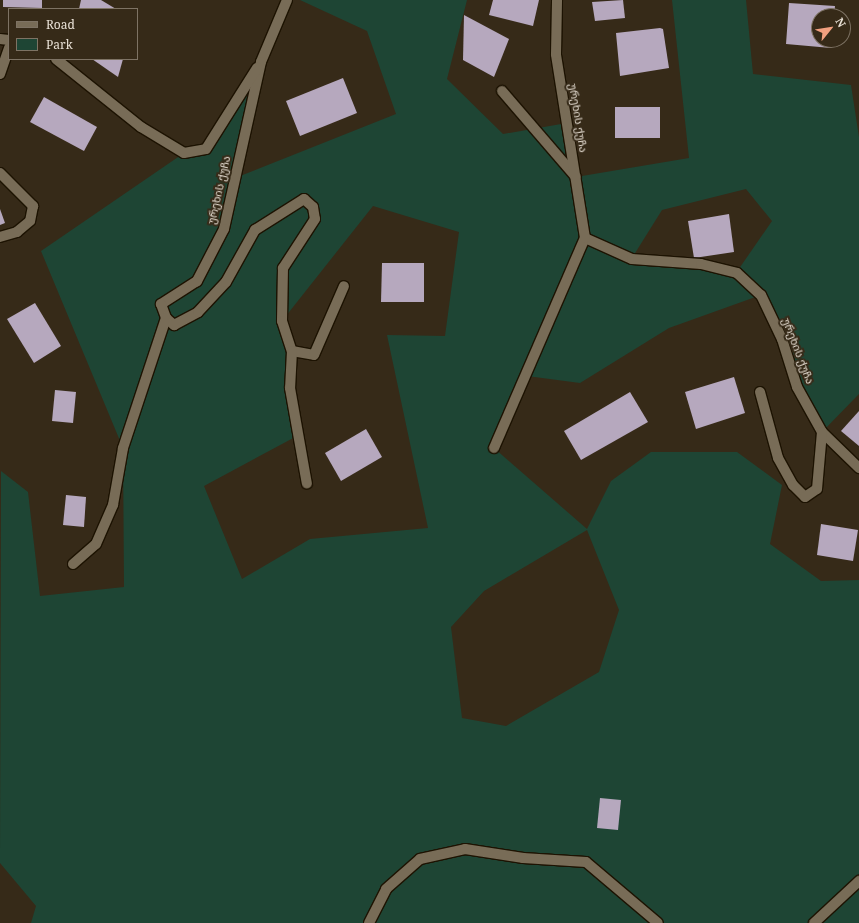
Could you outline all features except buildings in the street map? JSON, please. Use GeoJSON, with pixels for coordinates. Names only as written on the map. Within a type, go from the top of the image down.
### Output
{"type":"FeatureCollection","features":[{"type":"Feature","properties":{"kind":"street","name":"ურეხის ქუჩა"},"geometry":{"type":"LineString","coordinates":[[57,60],[141,127],[184,153],[206,149],[261,62],[287,0]]}},
{"type":"Feature","properties":{"kind":"street","name":"ურეხის ქუჩა"},"geometry":{"type":"LineString","coordinates":[[557,0],[556,54],[585,238],[632,259],[701,264],[737,273],[761,295],[782,339],[797,387],[822,432],[859,468]]}},
{"type":"Feature","properties":{"kind":"street"},"geometry":{"type":"LineString","coordinates":[[0,74],[8,51]]}},
{"type":"Feature","properties":{"kind":"street","name":"ურეხის ქუჩა"},"geometry":{"type":"LineString","coordinates":[[166,318],[161,304],[197,281],[224,229],[261,62]]}},
{"type":"Feature","properties":{"kind":"street"},"geometry":{"type":"LineString","coordinates":[[502,91],[576,177]]}},
{"type":"Feature","properties":{"kind":"street"},"geometry":{"type":"LineString","coordinates":[[0,173],[33,206],[30,221],[17,232],[0,237]]}},
{"type":"Feature","properties":{"kind":"street"},"geometry":{"type":"LineString","coordinates":[[73,564],[96,544],[113,505],[123,448],[166,318],[174,325],[198,312],[226,282],[256,230],[304,199],[313,207],[316,219],[283,268],[282,321],[292,351],[290,388],[307,484]]}},
{"type":"Feature","properties":{"kind":"street"},"geometry":{"type":"LineString","coordinates":[[494,448],[585,238]]}},
{"type":"Feature","properties":{"kind":"street"},"geometry":{"type":"LineString","coordinates":[[292,351],[314,355],[344,286]]}},
{"type":"Feature","properties":{"kind":"street"},"geometry":{"type":"LineString","coordinates":[[760,392],[778,458],[792,485],[805,497],[817,489],[822,432]]}},
{"type":"Feature","properties":{"kind":"street"},"geometry":{"type":"LineString","coordinates":[[369,923],[386,889],[420,859],[465,848],[523,858],[586,862],[658,923]]}},
{"type":"Feature","properties":{"kind":"street"},"geometry":{"type":"LineString","coordinates":[[814,923],[859,881]]}},
{"type":"Feature","properties":{"kind":"green space"},"geometry":{"type":"Polygon","coordinates":[[[300,0],[467,0],[447,79],[503,134],[567,123],[576,177],[689,158],[672,0],[746,0],[753,74],[851,85],[859,137],[859,394],[822,432],[761,295],[669,328],[580,383],[527,376],[494,448],[587,529],[611,481],[651,452],[737,452],[782,485],[770,544],[821,581],[859,580],[859,923],[31,923],[36,906],[0,863],[1,471],[28,492],[40,596],[124,587],[123,448],[41,251],[184,153],[206,149],[261,62],[235,178],[396,114],[367,31],[300,0]],[[746,189],[662,210],[632,258],[736,273],[772,221],[746,189]],[[373,206],[282,321],[292,351],[297,436],[204,486],[242,579],[310,539],[428,528],[387,335],[445,336],[459,232],[373,206]],[[587,530],[484,591],[451,627],[462,718],[506,726],[599,672],[619,610],[587,530]]]}}]}
